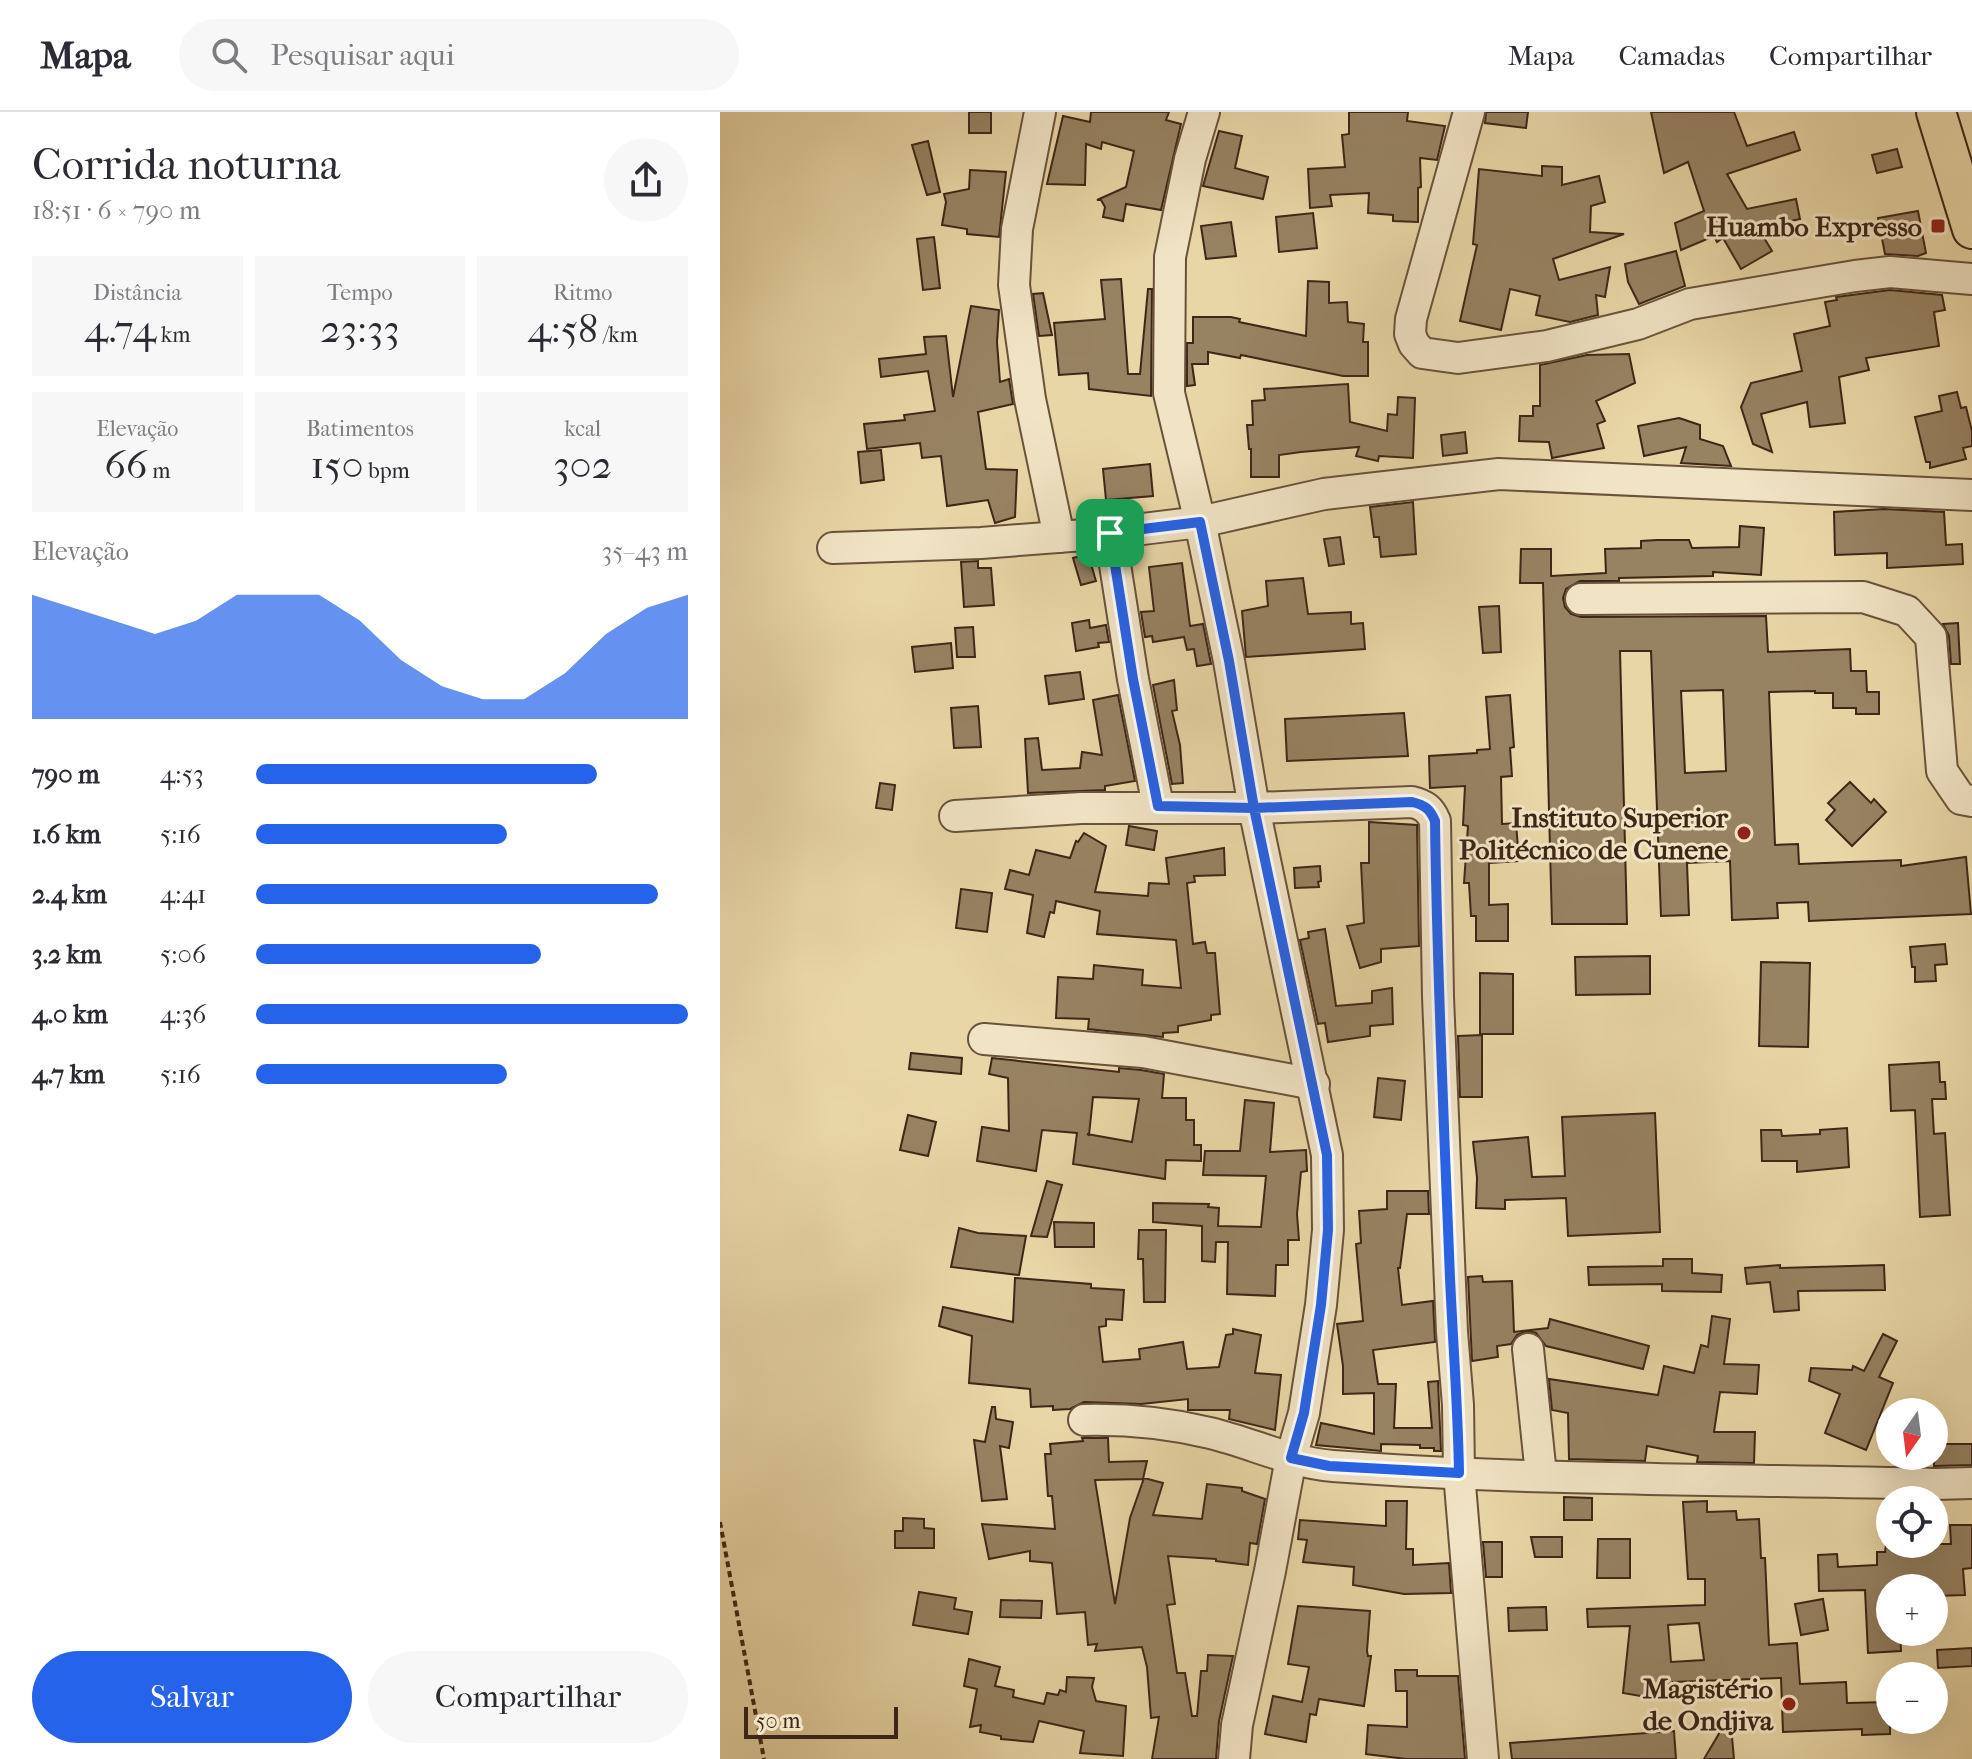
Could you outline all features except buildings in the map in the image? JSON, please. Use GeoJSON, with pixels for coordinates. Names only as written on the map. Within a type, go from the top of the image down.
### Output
{"type":"FeatureCollection","features":[{"type":"Feature","properties":{"kind":"main road"},"geometry":{"type":"LineString","coordinates":[[1936,112],[1972,229]]}},
{"type":"Feature","properties":{"kind":"street"},"geometry":{"type":"LineString","coordinates":[[1040,112],[1017,229],[1014,285],[1030,399],[1059,537]]}},
{"type":"Feature","properties":{"kind":"street"},"geometry":{"type":"LineString","coordinates":[[1204,112],[1190,159],[1170,257],[1170,400],[1229,661],[1254,808],[1327,1155],[1328,1230],[1321,1305],[1304,1413],[1291,1458],[1237,1725],[1234,1759]]}},
{"type":"Feature","properties":{"kind":"street"},"geometry":{"type":"LineString","coordinates":[[1469,112],[1411,319],[1410,334],[1422,353],[1458,358],[1547,346],[1638,324],[1690,304],[1855,276],[1890,272],[1972,279]]}},
{"type":"Feature","properties":{"kind":"street"},"geometry":{"type":"LineString","coordinates":[[833,548],[981,543],[1110,533],[1200,522],[1324,494],[1499,474],[1972,495]]}},
{"type":"Feature","properties":{"kind":"street"},"geometry":{"type":"LineString","coordinates":[[1110,533],[1133,679],[1158,806]]}},
{"type":"Feature","properties":{"kind":"street"},"geometry":{"type":"LineString","coordinates":[[1581,599],[1863,597],[1907,611],[1931,637],[1942,771],[1961,799],[1972,801]]}},
{"type":"Feature","properties":{"kind":"street"},"geometry":{"type":"LineString","coordinates":[[955,816],[1158,806],[1254,808],[1412,802],[1422,804],[1431,811],[1435,821],[1438,997],[1459,1473],[1483,1759]]}},
{"type":"Feature","properties":{"kind":"street"},"geometry":{"type":"LineString","coordinates":[[984,1039],[1143,1052],[1314,1084]]}},
{"type":"Feature","properties":{"kind":"street"},"geometry":{"type":"LineString","coordinates":[[1528,1349],[1541,1475]]}},
{"type":"Feature","properties":{"kind":"street"},"geometry":{"type":"LineString","coordinates":[[1084,1420],[1139,1420],[1212,1433],[1291,1458],[1329,1466],[1459,1473],[1972,1483]]}},
{"type":"Feature","properties":{"kind":"path"},"geometry":{"type":"LineString","coordinates":[[720,1522],[764,1759]]}},
{"type":"Feature","properties":{"kind":"place","name":"Huambo Expresso"},"geometry":{"type":"Point","coordinates":[1938,226]}},
{"type":"Feature","properties":{"kind":"place","name":"Instituto Superior Politécnico de Cunene"},"geometry":{"type":"Point","coordinates":[1744,833]}},
{"type":"Feature","properties":{"kind":"place","name":"Magistério de Ondjiva"},"geometry":{"type":"Point","coordinates":[1789,1704]}},
{"type":"Feature","properties":{"kind":"route"},"geometry":{"type":"LineString","coordinates":[[1110,533],[1133,679],[1158,806],[1254,808],[1314,1084],[1327,1155],[1328,1230],[1321,1305],[1304,1413],[1291,1458],[1329,1466],[1459,1473],[1438,997],[1435,821],[1431,811],[1422,804],[1412,802],[1254,808],[1229,661],[1200,522],[1110,533]]}}]}
